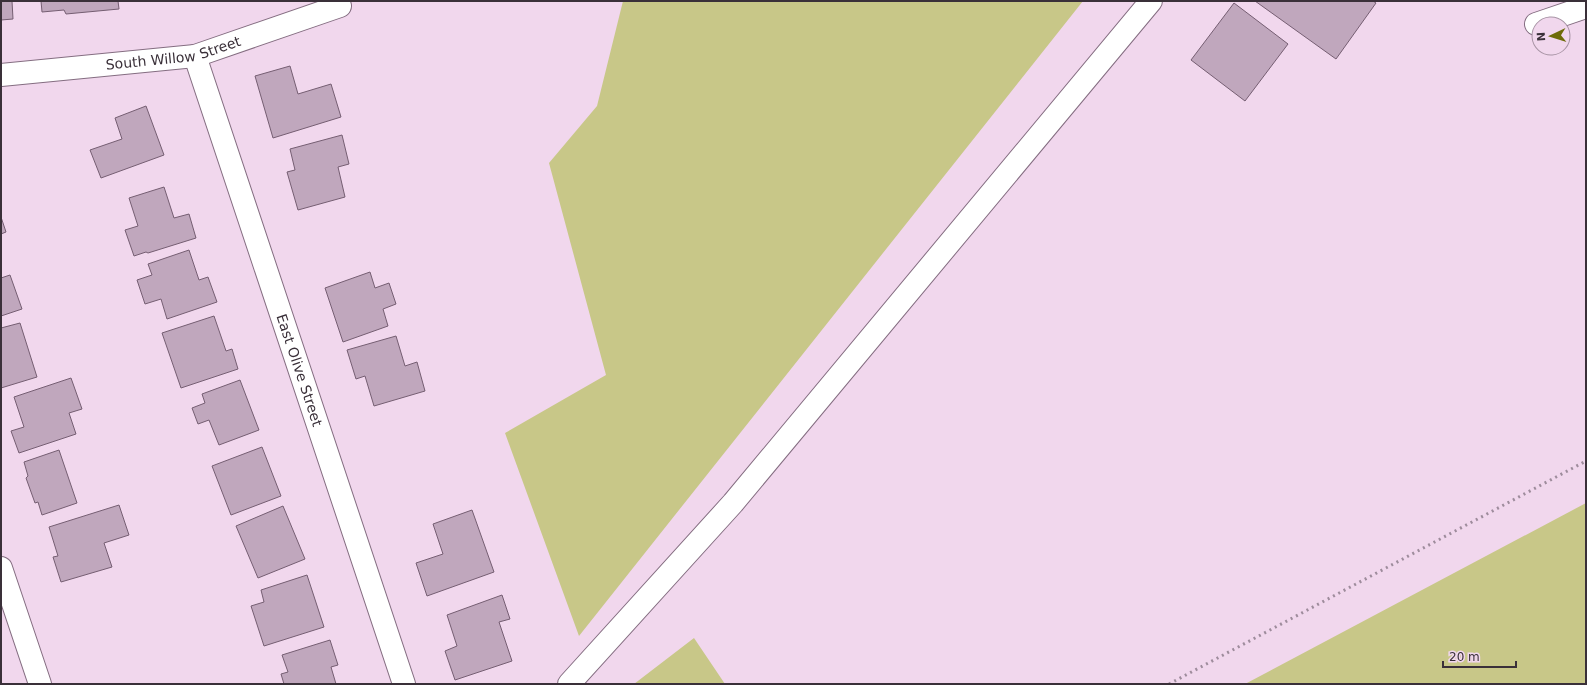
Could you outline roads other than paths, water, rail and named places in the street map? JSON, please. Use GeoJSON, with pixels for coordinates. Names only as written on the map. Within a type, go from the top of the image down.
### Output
{"type":"FeatureCollection","features":[{"type":"Feature","properties":{"kind":"street"},"geometry":{"type":"LineString","coordinates":[[569,684],[733,503],[1151,1]]}},
{"type":"Feature","properties":{"kind":"street","name":"South Willow Street"},"geometry":{"type":"LineString","coordinates":[[1,75],[195,56],[340,6]]}},
{"type":"Feature","properties":{"kind":"street"},"geometry":{"type":"LineString","coordinates":[[1560,16],[1586,7]]}},
{"type":"Feature","properties":{"kind":"street","name":"East Olive Street"},"geometry":{"type":"LineString","coordinates":[[195,56],[404,684]]}},
{"type":"Feature","properties":{"kind":"street"},"geometry":{"type":"LineString","coordinates":[[1,568],[40,684]]}},
{"type":"Feature","properties":{"kind":"railway"},"geometry":{"type":"LineString","coordinates":[[1169,684],[1586,461]]}}]}
